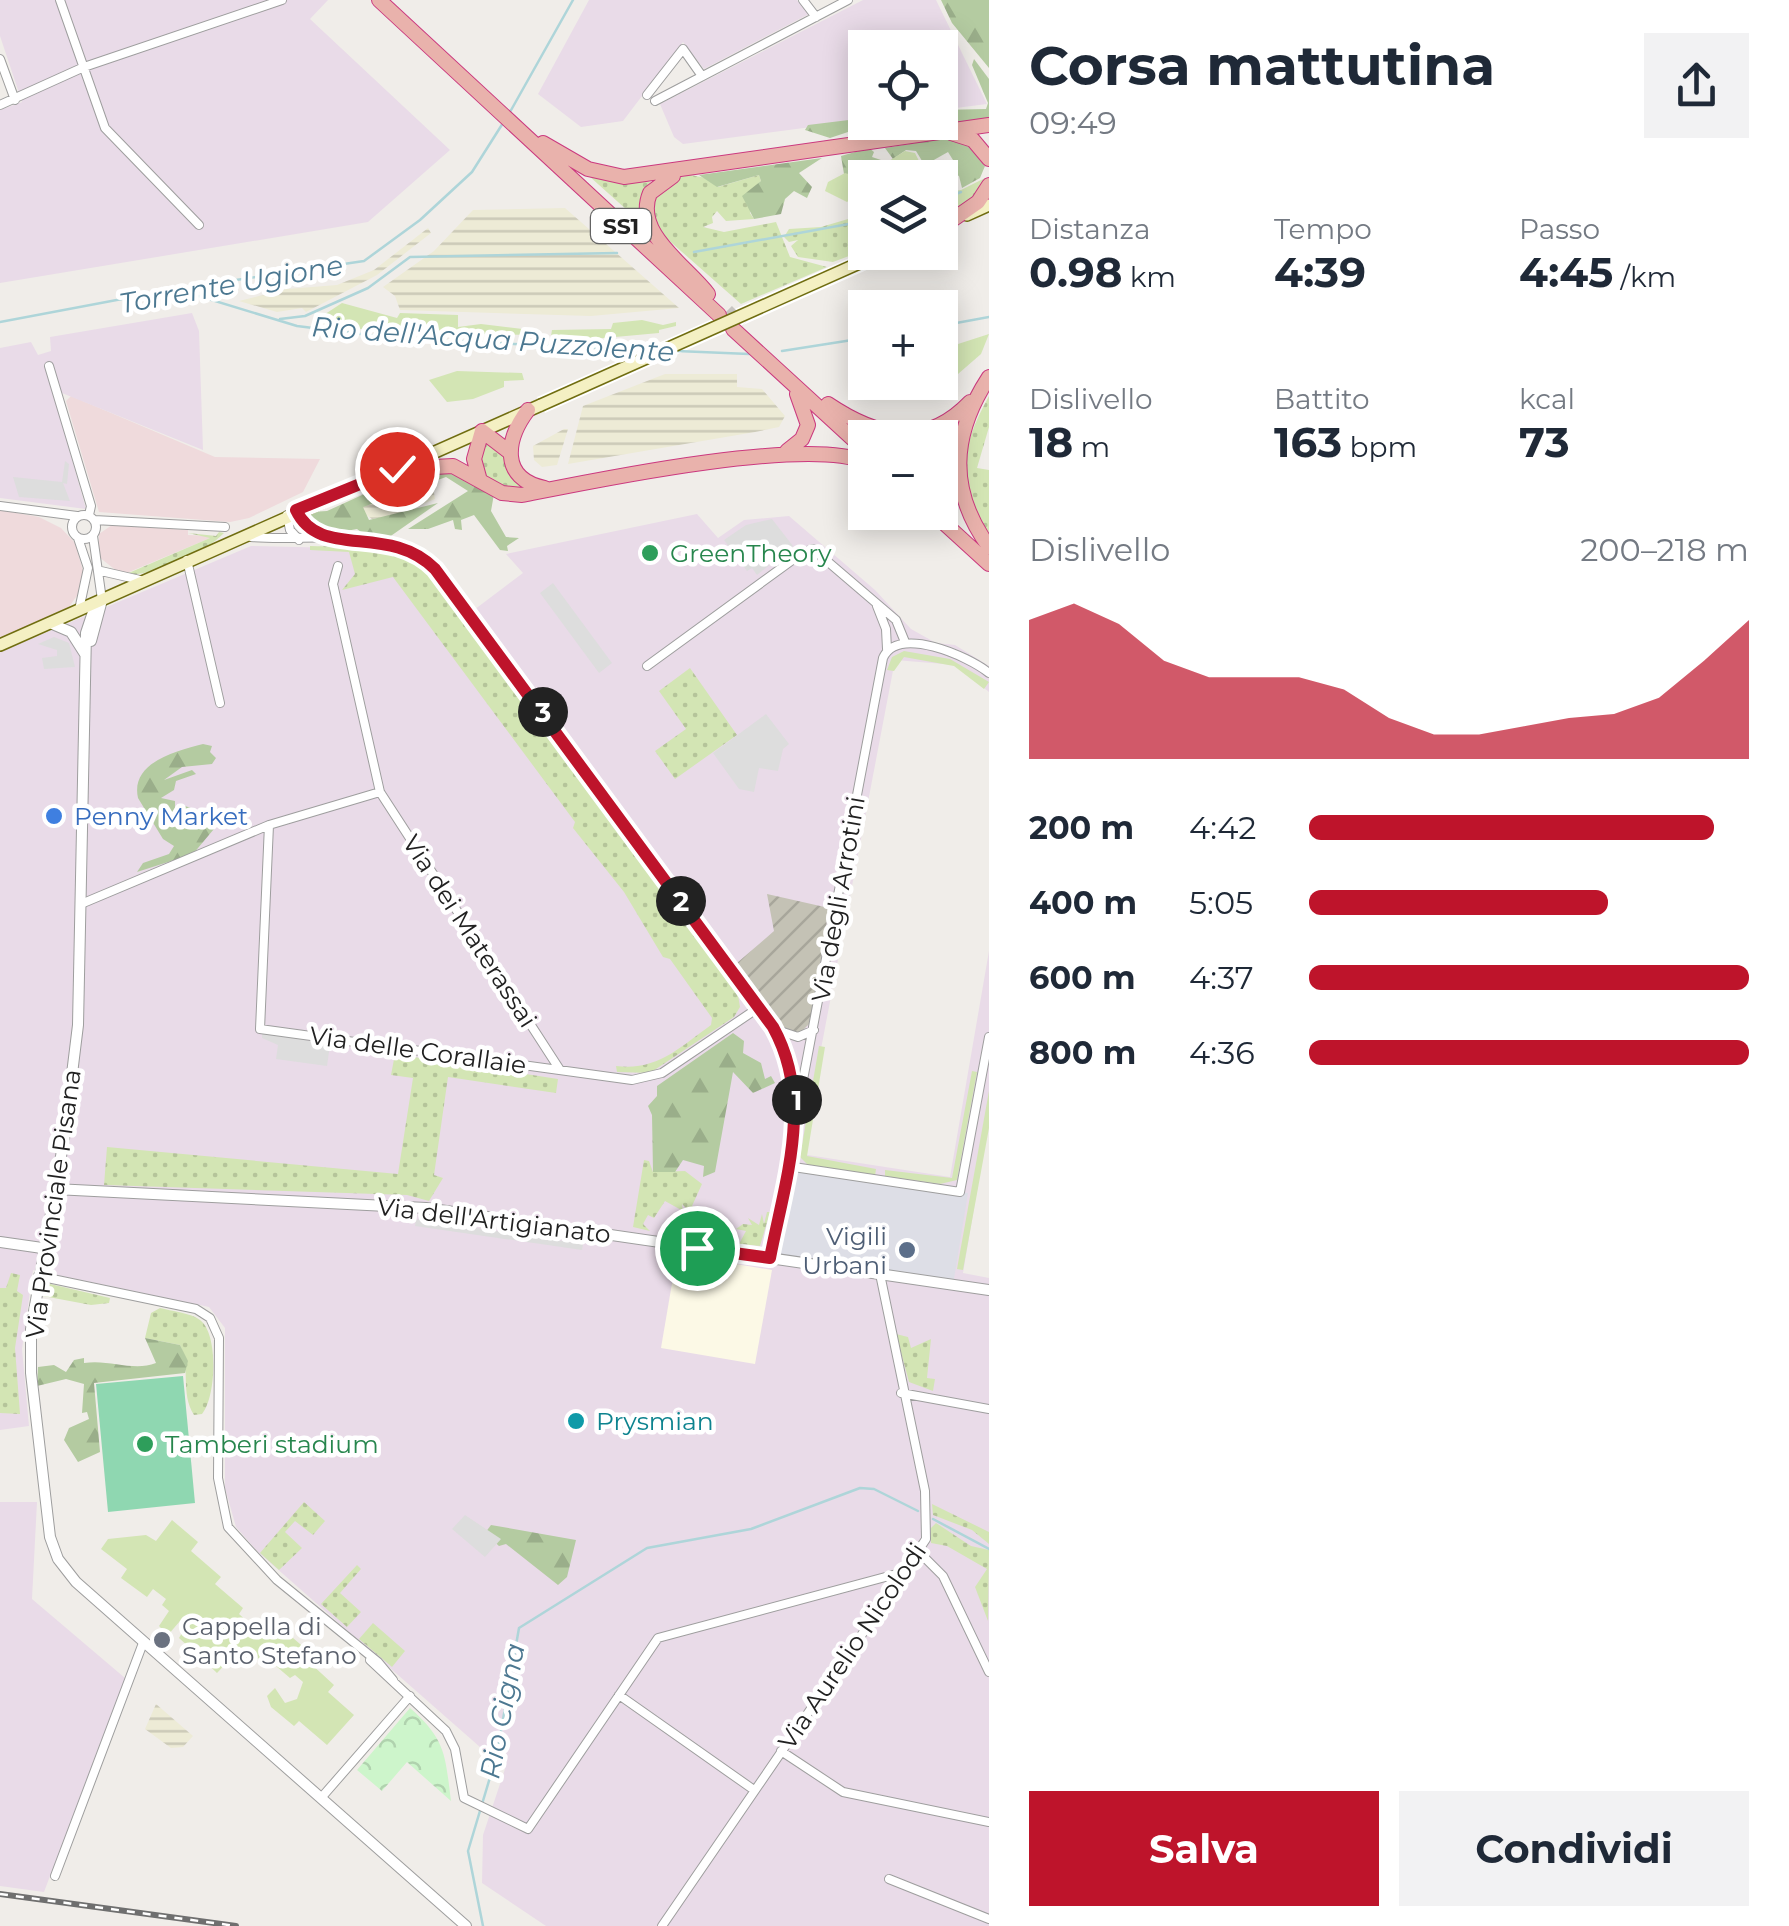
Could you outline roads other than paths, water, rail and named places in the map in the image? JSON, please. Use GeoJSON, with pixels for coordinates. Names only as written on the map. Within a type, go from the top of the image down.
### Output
{"type":"FeatureCollection","features":[{"type":"Feature","properties":{"kind":"highway"},"geometry":{"type":"LineString","coordinates":[[368,0],[426,46]]}},
{"type":"Feature","properties":{"kind":"highway","name":"SS1"},"geometry":{"type":"LineString","coordinates":[[379,0],[426,46],[481,91]]}},
{"type":"Feature","properties":{"kind":"highway","name":"SS1"},"geometry":{"type":"LineString","coordinates":[[391,0],[481,91],[526,133],[722,313],[708,294],[543,143],[526,133]]}},
{"type":"Feature","properties":{"kind":"highway"},"geometry":{"type":"LineString","coordinates":[[958,131],[989,125]]}},
{"type":"Feature","properties":{"kind":"highway"},"geometry":{"type":"LineString","coordinates":[[958,136],[973,140],[989,158]]}},
{"type":"Feature","properties":{"kind":"highway"},"geometry":{"type":"LineString","coordinates":[[543,143],[580,165],[612,176],[694,169],[896,140]]}},
{"type":"Feature","properties":{"kind":"highway"},"geometry":{"type":"LineString","coordinates":[[694,169],[656,185],[648,198],[646,215],[654,234],[708,294]]}},
{"type":"Feature","properties":{"kind":"highway"},"geometry":{"type":"LineString","coordinates":[[958,215],[978,202],[989,186]]}},
{"type":"Feature","properties":{"kind":"highway"},"geometry":{"type":"LineString","coordinates":[[781,454],[802,439],[808,420],[804,404],[738,327],[848,422]]}},
{"type":"Feature","properties":{"kind":"highway"},"geometry":{"type":"LineString","coordinates":[[772,365],[848,434]]}},
{"type":"Feature","properties":{"kind":"highway"},"geometry":{"type":"LineString","coordinates":[[828,404],[879,432],[912,435],[948,422],[985,384]]}},
{"type":"Feature","properties":{"kind":"highway"},"geometry":{"type":"LineString","coordinates":[[985,384],[961,435],[958,477],[969,515],[989,550]]}},
{"type":"Feature","properties":{"kind":"highway"},"geometry":{"type":"LineString","coordinates":[[508,451],[512,432],[534,408]]}},
{"type":"Feature","properties":{"kind":"highway"},"geometry":{"type":"LineString","coordinates":[[478,478],[474,459],[482,431],[508,451],[522,479],[550,489]]}},
{"type":"Feature","properties":{"kind":"highway"},"geometry":{"type":"LineString","coordinates":[[397,469],[445,464],[511,495],[781,454],[831,452],[848,457]]}},
{"type":"Feature","properties":{"kind":"highway"},"geometry":{"type":"LineString","coordinates":[[958,523],[989,550]]}},
{"type":"Feature","properties":{"kind":"highway"},"geometry":{"type":"LineString","coordinates":[[952,530],[989,564]]}},
{"type":"Feature","properties":{"kind":"main road"},"geometry":{"type":"LineString","coordinates":[[958,219],[989,205]]}},
{"type":"Feature","properties":{"kind":"main road"},"geometry":{"type":"LineString","coordinates":[[0,645],[848,268]]}},
{"type":"Feature","properties":{"kind":"street"},"geometry":{"type":"LineString","coordinates":[[60,0],[105,128],[199,225]]}},
{"type":"Feature","properties":{"kind":"street"},"geometry":{"type":"LineString","coordinates":[[0,105],[84,66],[282,0]]}},
{"type":"Feature","properties":{"kind":"street"},"geometry":{"type":"LineString","coordinates":[[803,0],[816,17]]}},
{"type":"Feature","properties":{"kind":"street"},"geometry":{"type":"LineString","coordinates":[[702,76],[682,50],[651,98],[702,76],[843,1]]}},
{"type":"Feature","properties":{"kind":"street"},"geometry":{"type":"LineString","coordinates":[[0,59],[15,100]]}},
{"type":"Feature","properties":{"kind":"street","name":"Via Provinciale Pisana"},"geometry":{"type":"LineString","coordinates":[[49,366],[91,506],[93,554],[100,570],[101,600],[87,656]]}},
{"type":"Feature","properties":{"kind":"street","name":"Via Provinciale Pisana"},"geometry":{"type":"LineString","coordinates":[[0,506],[225,527]]}},
{"type":"Feature","properties":{"kind":"street","name":"Via Provinciale Pisana"},"geometry":{"type":"LineString","coordinates":[[47,512],[75,534],[85,554],[87,576],[79,610],[87,656]]}},
{"type":"Feature","properties":{"kind":"street"},"geometry":{"type":"LineString","coordinates":[[292,512],[307,528],[335,540]]}},
{"type":"Feature","properties":{"kind":"street"},"geometry":{"type":"LineString","coordinates":[[292,512],[290,530],[299,540]]}},
{"type":"Feature","properties":{"kind":"street"},"geometry":{"type":"LineString","coordinates":[[77,516],[75,534],[93,535]]}},
{"type":"Feature","properties":{"kind":"street"},"geometry":{"type":"LineString","coordinates":[[242,536],[394,543],[417,554],[435,569],[773,1027],[790,1058],[798,1113]]}},
{"type":"Feature","properties":{"kind":"street"},"geometry":{"type":"LineString","coordinates":[[647,666],[802,552],[814,549],[896,620],[904,642]]}},
{"type":"Feature","properties":{"kind":"street"},"geometry":{"type":"LineString","coordinates":[[187,560],[220,703]]}},
{"type":"Feature","properties":{"kind":"street"},"geometry":{"type":"LineString","coordinates":[[82,904],[269,825],[380,792],[333,584],[338,566]]}},
{"type":"Feature","properties":{"kind":"street"},"geometry":{"type":"LineString","coordinates":[[100,570],[116,578],[145,580]]}},
{"type":"Feature","properties":{"kind":"street"},"geometry":{"type":"LineString","coordinates":[[87,576],[101,600]]}},
{"type":"Feature","properties":{"kind":"street","name":"Via Provinciale Pisana"},"geometry":{"type":"LineString","coordinates":[[97,619],[120,592]]}},
{"type":"Feature","properties":{"kind":"street"},"geometry":{"type":"LineString","coordinates":[[873,597],[884,619],[887,650],[904,642],[953,652],[989,673]]}},
{"type":"Feature","properties":{"kind":"street","name":"Via Provinciale Pisana"},"geometry":{"type":"LineString","coordinates":[[101,600],[88,619],[78,1025],[31,1329],[31,1373],[50,1537],[58,1559],[76,1582],[466,1926]]}},
{"type":"Feature","properties":{"kind":"street"},"geometry":{"type":"LineString","coordinates":[[50,623],[74,635],[87,656]]}},
{"type":"Feature","properties":{"kind":"street","name":"Via degli Arrotini"},"geometry":{"type":"LineString","coordinates":[[770,1258],[887,650]]}},
{"type":"Feature","properties":{"kind":"street","name":"Via dei Materassai"},"geometry":{"type":"LineString","coordinates":[[380,792],[560,1070]]}},
{"type":"Feature","properties":{"kind":"street","name":"Via delle Corallaie"},"geometry":{"type":"LineString","coordinates":[[269,825],[260,1028],[621,1079],[652,1078],[758,1008]]}},
{"type":"Feature","properties":{"kind":"street"},"geometry":{"type":"LineString","coordinates":[[773,1027],[798,1037],[814,1030]]}},
{"type":"Feature","properties":{"kind":"street"},"geometry":{"type":"LineString","coordinates":[[787,1166],[960,1192],[989,1038]]}},
{"type":"Feature","properties":{"kind":"street","name":"Via dell'Artigianato"},"geometry":{"type":"LineString","coordinates":[[54,1189],[386,1204],[989,1290]]}},
{"type":"Feature","properties":{"kind":"street"},"geometry":{"type":"LineString","coordinates":[[0,1242],[42,1248]]}},
{"type":"Feature","properties":{"kind":"street","name":"Via Aurelio Nicolodi"},"geometry":{"type":"LineString","coordinates":[[662,1926],[891,1592],[894,1576],[919,1552],[927,1528],[926,1500],[880,1274]]}},
{"type":"Feature","properties":{"kind":"street"},"geometry":{"type":"LineString","coordinates":[[38,1276],[196,1309],[210,1318],[219,1338],[218,1478],[228,1527],[246,1551],[393,1680],[452,1740],[459,1789],[474,1805],[528,1829],[658,1638],[894,1576]]}},
{"type":"Feature","properties":{"kind":"street"},"geometry":{"type":"LineString","coordinates":[[902,1393],[989,1409]]}},
{"type":"Feature","properties":{"kind":"street"},"geometry":{"type":"LineString","coordinates":[[919,1552],[943,1576],[989,1672]]}},
{"type":"Feature","properties":{"kind":"street"},"geometry":{"type":"LineString","coordinates":[[55,1876],[143,1642]]}},
{"type":"Feature","properties":{"kind":"street"},"geometry":{"type":"LineString","coordinates":[[619,1695],[754,1790]]}},
{"type":"Feature","properties":{"kind":"street"},"geometry":{"type":"LineString","coordinates":[[321,1798],[410,1696]]}},
{"type":"Feature","properties":{"kind":"street"},"geometry":{"type":"LineString","coordinates":[[782,1751],[843,1792],[989,1822]]}},
{"type":"Feature","properties":{"kind":"street"},"geometry":{"type":"LineString","coordinates":[[889,1879],[989,1919]]}},
{"type":"Feature","properties":{"kind":"waterway","name":"Torrente Ugione"},"geometry":{"type":"LineString","coordinates":[[510,112],[573,0]]}},
{"type":"Feature","properties":{"kind":"waterway","name":"Torrente Ugione"},"geometry":{"type":"LineString","coordinates":[[0,322],[175,289],[364,261],[420,220],[472,172],[503,123]]}},
{"type":"Feature","properties":{"kind":"waterway"},"geometry":{"type":"LineString","coordinates":[[694,252],[848,224]]}},
{"type":"Feature","properties":{"kind":"waterway"},"geometry":{"type":"LineString","coordinates":[[280,319],[305,316],[368,288],[410,257],[617,253]]}},
{"type":"Feature","properties":{"kind":"waterway","name":"Rio dell'Acqua Puzzolente"},"geometry":{"type":"LineString","coordinates":[[179,290],[297,326],[401,339],[654,350]]}},
{"type":"Feature","properties":{"kind":"waterway","name":"Rio dell'Acqua Puzzolente"},"geometry":{"type":"LineString","coordinates":[[958,323],[989,317]]}},
{"type":"Feature","properties":{"kind":"waterway","name":"Rio dell'Acqua Puzzolente"},"geometry":{"type":"LineString","coordinates":[[782,351],[848,341]]}},
{"type":"Feature","properties":{"kind":"waterway","name":"Rio dell'Acqua Puzzolente"},"geometry":{"type":"LineString","coordinates":[[677,351],[749,354]]}},
{"type":"Feature","properties":{"kind":"waterway","name":"Rio Cigna"},"geometry":{"type":"LineString","coordinates":[[483,1926],[468,1851],[497,1754],[519,1628],[647,1548],[751,1529],[860,1488],[874,1489],[918,1511]]}},
{"type":"Feature","properties":{"kind":"waterway","name":"Rio Cigna"},"geometry":{"type":"LineString","coordinates":[[933,1519],[989,1549]]}},
{"type":"Feature","properties":{"kind":"tunnel"},"geometry":{"type":"LineString","coordinates":[[727,311],[742,326]]}},
{"type":"Feature","properties":{"kind":"railway"},"geometry":{"type":"LineString","coordinates":[[0,1894],[236,1926]]}},
{"type":"Feature","properties":{"kind":"place","name":"GreenTheory"},"geometry":{"type":"Point","coordinates":[650,553]}},
{"type":"Feature","properties":{"kind":"place","name":"Penny Market"},"geometry":{"type":"Point","coordinates":[54,816]}},
{"type":"Feature","properties":{"kind":"place","name":"Vigili Urbani"},"geometry":{"type":"Point","coordinates":[907,1250]}},
{"type":"Feature","properties":{"kind":"place","name":"Prysmian"},"geometry":{"type":"Point","coordinates":[576,1421]}},
{"type":"Feature","properties":{"kind":"place","name":"Tamberi stadium"},"geometry":{"type":"Point","coordinates":[145,1444]}},
{"type":"Feature","properties":{"kind":"place","name":"Cappella di Santo Stefano"},"geometry":{"type":"Point","coordinates":[162,1640]}}]}
